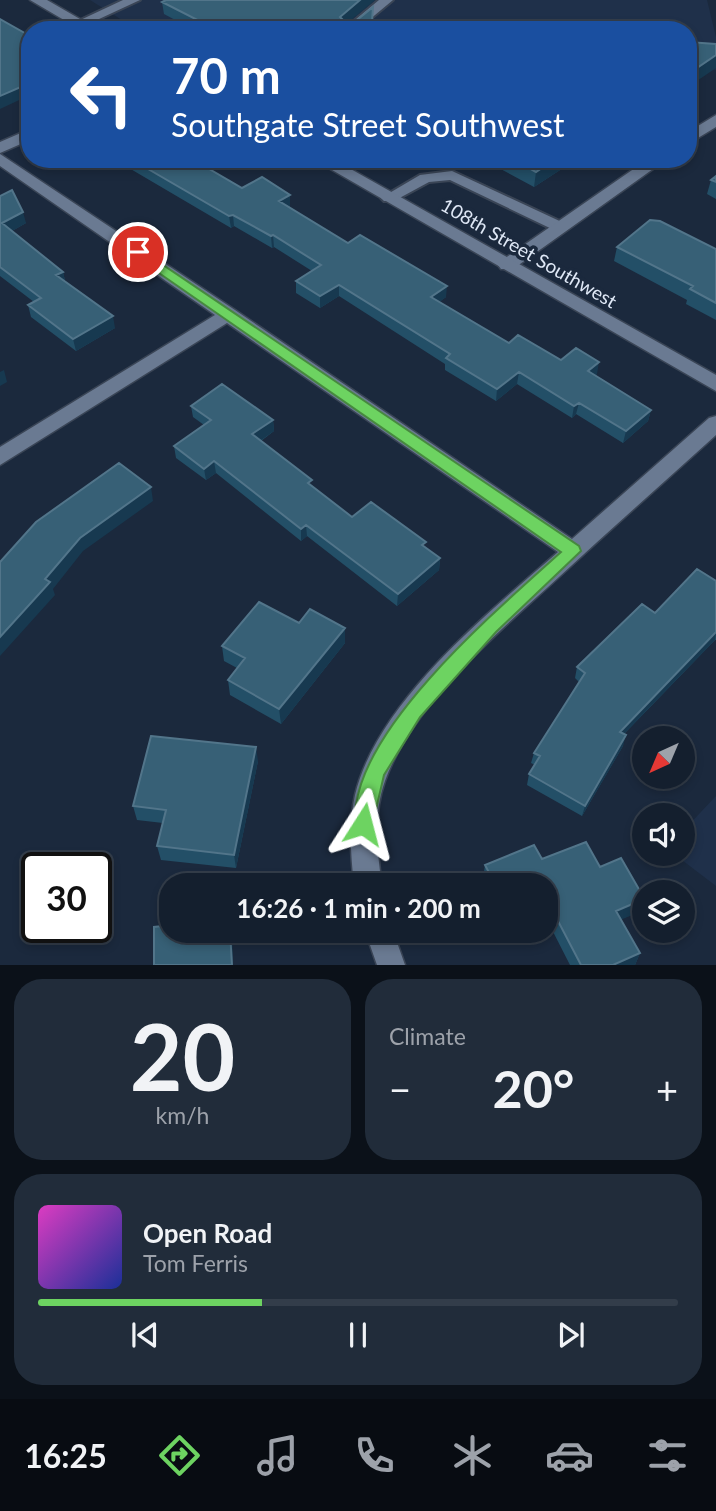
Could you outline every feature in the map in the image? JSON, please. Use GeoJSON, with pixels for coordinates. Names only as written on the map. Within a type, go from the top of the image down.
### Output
{"type":"FeatureCollection","features":[{"type":"Feature","properties":{"kind":"street"},"geometry":{"type":"LineString","coordinates":[[37,0],[75,21]]}},
{"type":"Feature","properties":{"kind":"street"},"geometry":{"type":"LineString","coordinates":[[697,133],[716,120]]}},
{"type":"Feature","properties":{"kind":"street"},"geometry":{"type":"LineString","coordinates":[[0,148],[21,138]]}},
{"type":"Feature","properties":{"kind":"street"},"geometry":{"type":"LineString","coordinates":[[0,159],[573,551]]}},
{"type":"Feature","properties":{"kind":"street","name":"108th Street Southwest"},"geometry":{"type":"LineString","coordinates":[[337,168],[716,384]]}},
{"type":"Feature","properties":{"kind":"street"},"geometry":{"type":"LineString","coordinates":[[507,265],[646,168]]}},
{"type":"Feature","properties":{"kind":"street"},"geometry":{"type":"LineString","coordinates":[[0,457],[229,314]]}},
{"type":"Feature","properties":{"kind":"street"},"geometry":{"type":"LineString","coordinates":[[366,873],[365,810],[375,772],[413,711],[467,650],[716,423]]}},
{"type":"Feature","properties":{"kind":"street"},"geometry":{"type":"LineString","coordinates":[[383,943],[391,965]]}},
{"type":"Feature","properties":{"kind":"lane"},"geometry":{"type":"LineString","coordinates":[[97,21],[134,0]]}},
{"type":"Feature","properties":{"kind":"lane"},"geometry":{"type":"LineString","coordinates":[[360,21],[387,0]]}},
{"type":"Feature","properties":{"kind":"lane"},"geometry":{"type":"LineString","coordinates":[[389,198],[425,178],[452,175],[560,227]]}},
{"type":"Feature","properties":{"kind":"shaded area"},"geometry":{"type":"Polygon","coordinates":[[[90,0],[707,0],[716,37],[716,70],[697,69],[697,21],[124,21],[90,0]]]}},
{"type":"Feature","properties":{"kind":"shaded area"},"geometry":{"type":"Polygon","coordinates":[[[716,796],[716,886],[690,866],[695,866],[695,818],[716,796]]]}},
{"type":"Feature","properties":{"kind":"building"},"geometry":{"type":"Polygon","coordinates":[[[360,0],[340,17],[343,20],[357,20],[373,7],[372,21],[199,21],[162,2],[360,0]]]}},
{"type":"Feature","properties":{"kind":"building"},"geometry":{"type":"Polygon","coordinates":[[[0,19],[21,31],[21,87],[0,96],[0,19]]]}},
{"type":"Feature","properties":{"kind":"building"},"geometry":{"type":"Polygon","coordinates":[[[697,43],[716,44],[716,55],[697,68],[697,43]]]}},
{"type":"Feature","properties":{"kind":"building"},"geometry":{"type":"Polygon","coordinates":[[[146,168],[208,168],[242,188],[262,177],[290,195],[279,201],[348,243],[360,235],[447,286],[431,297],[509,343],[518,335],[561,360],[576,348],[599,362],[588,371],[651,410],[626,431],[579,403],[574,406],[519,372],[497,389],[446,358],[450,354],[339,285],[320,296],[296,281],[321,265],[273,235],[233,215],[229,216],[146,168]]]}},
{"type":"Feature","properties":{"kind":"building"},"geometry":{"type":"Polygon","coordinates":[[[12,190],[23,212],[2,223],[63,272],[56,275],[113,316],[73,339],[28,305],[41,298],[0,267],[0,196],[12,190]]]}},
{"type":"Feature","properties":{"kind":"building"},"geometry":{"type":"Polygon","coordinates":[[[650,220],[660,221],[716,249],[716,303],[690,289],[693,286],[617,247],[650,220]]]}},
{"type":"Feature","properties":{"kind":"building"},"geometry":{"type":"Polygon","coordinates":[[[222,384],[273,420],[252,434],[312,480],[308,483],[352,517],[371,502],[426,542],[422,545],[440,558],[398,594],[306,525],[301,529],[214,461],[204,469],[174,446],[211,420],[191,406],[222,384]]]}},
{"type":"Feature","properties":{"kind":"building"},"geometry":{"type":"Polygon","coordinates":[[[119,463],[151,487],[80,538],[45,579],[50,582],[0,637],[0,562],[36,522],[119,463]]]}},
{"type":"Feature","properties":{"kind":"building"},"geometry":{"type":"Polygon","coordinates":[[[697,569],[716,581],[716,632],[620,732],[626,735],[585,806],[529,774],[540,756],[534,753],[585,673],[577,667],[642,604],[655,613],[697,569]]]}},
{"type":"Feature","properties":{"kind":"building"},"geometry":{"type":"Polygon","coordinates":[[[259,602],[299,623],[310,609],[345,628],[279,709],[228,680],[245,658],[222,646],[259,602]]]}},
{"type":"Feature","properties":{"kind":"building"},"geometry":{"type":"Polygon","coordinates":[[[151,736],[256,747],[234,855],[157,846],[166,810],[133,806],[151,736]]]}},
{"type":"Feature","properties":{"kind":"building"},"geometry":{"type":"Polygon","coordinates":[[[586,842],[600,867],[621,858],[634,880],[632,904],[616,911],[640,953],[613,965],[581,965],[558,921],[558,873],[489,873],[485,865],[534,845],[542,859],[586,842]]]}},
{"type":"Feature","properties":{"kind":"building"},"geometry":{"type":"Polygon","coordinates":[[[159,926],[159,943],[231,943],[232,965],[154,965],[154,927],[159,926]]]}},
{"type":"Feature","properties":{"kind":"route"},"geometry":{"type":"LineString","coordinates":[[138,252],[573,551],[467,650],[413,711],[375,772],[367,797],[363,824]]}}]}
